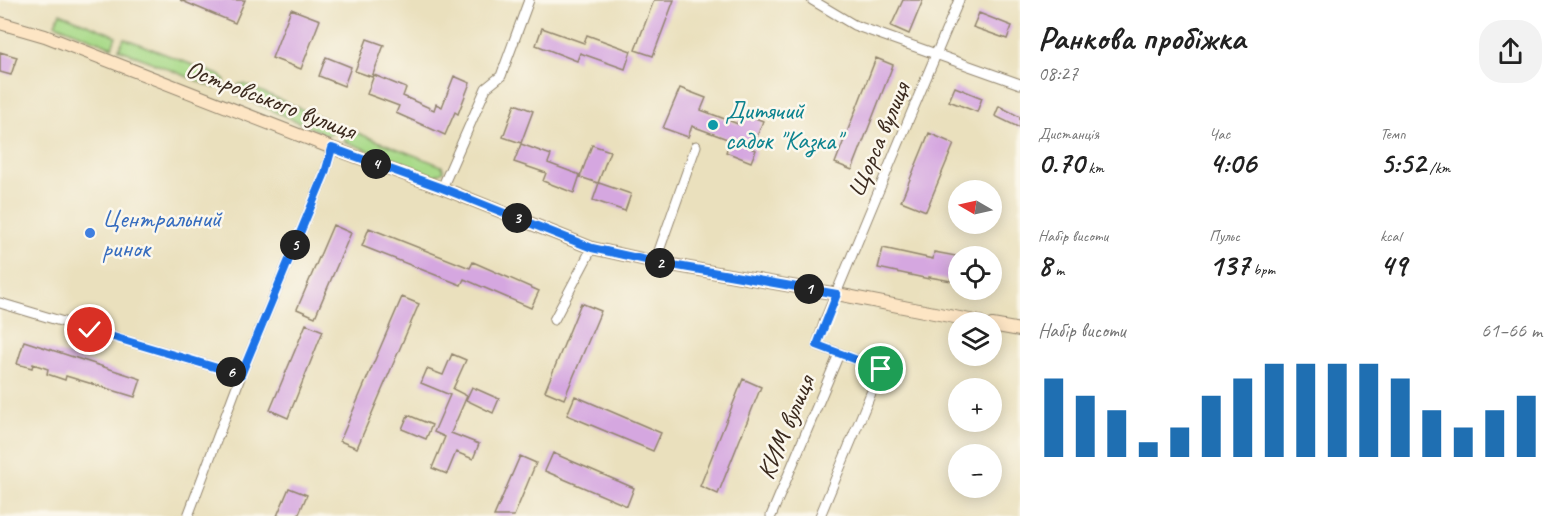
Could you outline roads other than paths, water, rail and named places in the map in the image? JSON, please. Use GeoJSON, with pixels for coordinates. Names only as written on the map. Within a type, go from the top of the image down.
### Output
{"type":"FeatureCollection","features":[{"type":"Feature","properties":{"kind":"main road","name":"Островського вулиця"},"geometry":{"type":"LineString","coordinates":[[0,23],[45,36],[592,248],[655,262],[948,316]]}},
{"type":"Feature","properties":{"kind":"main road"},"geometry":{"type":"LineString","coordinates":[[1002,327],[1020,330]]}},
{"type":"Feature","properties":{"kind":"street"},"geometry":{"type":"LineString","coordinates":[[442,188],[486,88],[501,76],[529,0]]}},
{"type":"Feature","properties":{"kind":"street"},"geometry":{"type":"LineString","coordinates":[[812,0],[854,24],[1020,84]]}},
{"type":"Feature","properties":{"kind":"street","name":"Щорса вулиця"},"geometry":{"type":"LineString","coordinates":[[839,354],[817,345],[959,0]]}},
{"type":"Feature","properties":{"kind":"street"},"geometry":{"type":"LineString","coordinates":[[655,262],[696,146]]}},
{"type":"Feature","properties":{"kind":"street"},"geometry":{"type":"LineString","coordinates":[[188,516],[241,375],[325,173],[332,148]]}},
{"type":"Feature","properties":{"kind":"street"},"geometry":{"type":"LineString","coordinates":[[554,320],[592,248]]}},
{"type":"Feature","properties":{"kind":"street"},"geometry":{"type":"LineString","coordinates":[[0,303],[241,375]]}},
{"type":"Feature","properties":{"kind":"street"},"geometry":{"type":"LineString","coordinates":[[820,516],[881,369],[839,354]]}},
{"type":"Feature","properties":{"kind":"street","name":"КИМ вулиця"},"geometry":{"type":"LineString","coordinates":[[771,516],[839,354]]}},
{"type":"Feature","properties":{"kind":"place","name":"Дитячий садок \"Казка\""},"geometry":{"type":"Point","coordinates":[713,125]}},
{"type":"Feature","properties":{"kind":"place","name":"Центральний ринок"},"geometry":{"type":"Point","coordinates":[90,233]}}]}
